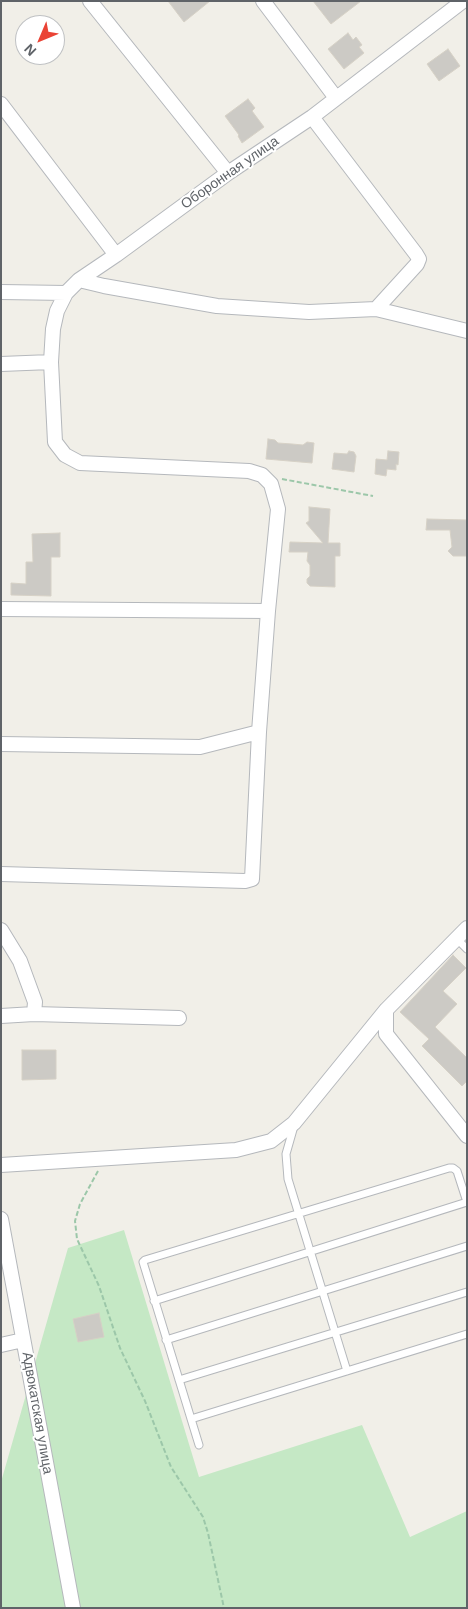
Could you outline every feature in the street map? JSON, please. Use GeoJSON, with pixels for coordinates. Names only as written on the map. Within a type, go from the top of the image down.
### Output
{"type":"FeatureCollection","features":[{"type":"Feature","properties":{"kind":"street"},"geometry":{"type":"LineString","coordinates":[[90,1],[228,173]]}},
{"type":"Feature","properties":{"kind":"street"},"geometry":{"type":"LineString","coordinates":[[263,1],[336,98]]}},
{"type":"Feature","properties":{"kind":"street","name":"Оборонная улица"},"geometry":{"type":"LineString","coordinates":[[262,475],[249,471],[80,462],[65,455],[55,442],[51,362],[53,329],[57,311],[66,293],[79,280],[116,256],[228,173],[312,117],[463,1]]}},
{"type":"Feature","properties":{"kind":"street"},"geometry":{"type":"LineString","coordinates":[[1,104],[116,256]]}},
{"type":"Feature","properties":{"kind":"street"},"geometry":{"type":"LineString","coordinates":[[312,117],[418,259],[418,264],[376,309]]}},
{"type":"Feature","properties":{"kind":"street"},"geometry":{"type":"LineString","coordinates":[[79,280],[217,306],[309,312],[376,309],[467,331]]}},
{"type":"Feature","properties":{"kind":"street"},"geometry":{"type":"LineString","coordinates":[[1,292],[66,293]]}},
{"type":"Feature","properties":{"kind":"street"},"geometry":{"type":"LineString","coordinates":[[1,364],[51,362]]}},
{"type":"Feature","properties":{"kind":"street"},"geometry":{"type":"LineString","coordinates":[[1,874],[245,881],[252,879],[259,732],[278,509],[271,484],[262,475]]}},
{"type":"Feature","properties":{"kind":"street"},"geometry":{"type":"LineString","coordinates":[[1,608],[268,611]]}},
{"type":"Feature","properties":{"kind":"street"},"geometry":{"type":"LineString","coordinates":[[1,744],[200,747],[259,732]]}},
{"type":"Feature","properties":{"kind":"street"},"geometry":{"type":"LineString","coordinates":[[1,1165],[236,1150],[271,1141],[294,1123],[386,1010],[467,928]]}},
{"type":"Feature","properties":{"kind":"street"},"geometry":{"type":"LineString","coordinates":[[1,930],[20,961],[35,1002],[34,1014]]}},
{"type":"Feature","properties":{"kind":"street"},"geometry":{"type":"LineString","coordinates":[[386,1010],[386,1034],[467,1136]]}},
{"type":"Feature","properties":{"kind":"street"},"geometry":{"type":"LineString","coordinates":[[1,1016],[34,1014],[179,1018]]}},
{"type":"Feature","properties":{"kind":"street","name":"Адвокатская улица"},"geometry":{"type":"LineString","coordinates":[[1,1219],[73,1608]]}},
{"type":"Feature","properties":{"kind":"street"},"geometry":{"type":"LineString","coordinates":[[1,1345],[24,1340]]}},
{"type":"Feature","properties":{"kind":"lane"},"geometry":{"type":"LineString","coordinates":[[456,938],[467,949]]}},
{"type":"Feature","properties":{"kind":"lane"},"geometry":{"type":"LineString","coordinates":[[294,1123],[286,1154],[288,1179],[347,1371]]}},
{"type":"Feature","properties":{"kind":"lane"},"geometry":{"type":"LineString","coordinates":[[154,1301],[467,1202],[457,1171],[449,1168],[146,1260],[142,1265],[199,1445]]}},
{"type":"Feature","properties":{"kind":"lane"},"geometry":{"type":"LineString","coordinates":[[166,1340],[467,1246]]}},
{"type":"Feature","properties":{"kind":"lane"},"geometry":{"type":"LineString","coordinates":[[179,1380],[467,1292]]}},
{"type":"Feature","properties":{"kind":"lane"},"geometry":{"type":"LineString","coordinates":[[191,1419],[467,1334]]}},
{"type":"Feature","properties":{"kind":"path"},"geometry":{"type":"LineString","coordinates":[[262,475],[373,496]]}},
{"type":"Feature","properties":{"kind":"path"},"geometry":{"type":"LineString","coordinates":[[102,1158],[98,1174],[80,1204],[75,1221],[77,1239],[99,1286],[120,1348],[146,1401],[170,1467],[203,1517],[224,1608]]}},
{"type":"Feature","properties":{"kind":"green space"},"geometry":{"type":"Polygon","coordinates":[[[124,1230],[199,1477],[362,1425],[410,1537],[467,1511],[467,1608],[1,1608],[1,1482],[68,1248],[124,1230]]]}},
{"type":"Feature","properties":{"kind":"building"},"geometry":{"type":"Polygon","coordinates":[[[168,1],[210,1],[184,22],[168,1]]]}},
{"type":"Feature","properties":{"kind":"building"},"geometry":{"type":"Polygon","coordinates":[[[313,1],[361,1],[331,24],[313,1]]]}},
{"type":"Feature","properties":{"kind":"building"},"geometry":{"type":"Polygon","coordinates":[[[348,33],[353,40],[356,37],[362,45],[359,47],[364,53],[344,69],[328,49],[348,33]]]}},
{"type":"Feature","properties":{"kind":"building"},"geometry":{"type":"Polygon","coordinates":[[[448,49],[460,66],[439,81],[427,64],[448,49]]]}},
{"type":"Feature","properties":{"kind":"building"},"geometry":{"type":"Polygon","coordinates":[[[248,99],[255,108],[252,111],[264,127],[242,143],[239,135],[225,116],[248,99]]]}},
{"type":"Feature","properties":{"kind":"building"},"geometry":{"type":"Polygon","coordinates":[[[268,439],[275,440],[278,443],[303,445],[307,442],[314,443],[312,463],[266,459],[268,439]]]}},
{"type":"Feature","properties":{"kind":"building"},"geometry":{"type":"Polygon","coordinates":[[[349,451],[354,452],[356,456],[354,472],[332,469],[334,453],[347,454],[349,451]]]}},
{"type":"Feature","properties":{"kind":"building"},"geometry":{"type":"Polygon","coordinates":[[[388,451],[399,452],[396,470],[387,469],[386,476],[375,474],[376,459],[387,460],[388,451]]]}},
{"type":"Feature","properties":{"kind":"building"},"geometry":{"type":"Polygon","coordinates":[[[309,507],[330,509],[328,543],[340,543],[340,556],[335,556],[335,587],[310,586],[307,583],[307,579],[310,576],[310,565],[307,561],[308,552],[289,552],[290,542],[323,543],[306,523],[309,521],[309,507]]]}},
{"type":"Feature","properties":{"kind":"building"},"geometry":{"type":"Polygon","coordinates":[[[427,519],[467,520],[467,556],[453,556],[448,551],[452,547],[450,530],[426,530],[427,519]]]}},
{"type":"Feature","properties":{"kind":"building"},"geometry":{"type":"Polygon","coordinates":[[[60,533],[60,557],[51,557],[51,596],[11,595],[11,583],[26,584],[26,562],[33,562],[32,534],[60,533]]]}},
{"type":"Feature","properties":{"kind":"building"},"geometry":{"type":"Polygon","coordinates":[[[453,955],[466,968],[443,991],[457,1004],[435,1027],[467,1058],[467,1081],[462,1086],[422,1046],[429,1039],[400,1012],[453,955]]]}},
{"type":"Feature","properties":{"kind":"building"},"geometry":{"type":"Polygon","coordinates":[[[22,1050],[56,1050],[56,1079],[22,1080],[22,1050]]]}},
{"type":"Feature","properties":{"kind":"building"},"geometry":{"type":"Polygon","coordinates":[[[99,1313],[104,1337],[78,1342],[73,1319],[99,1313]]]}}]}
